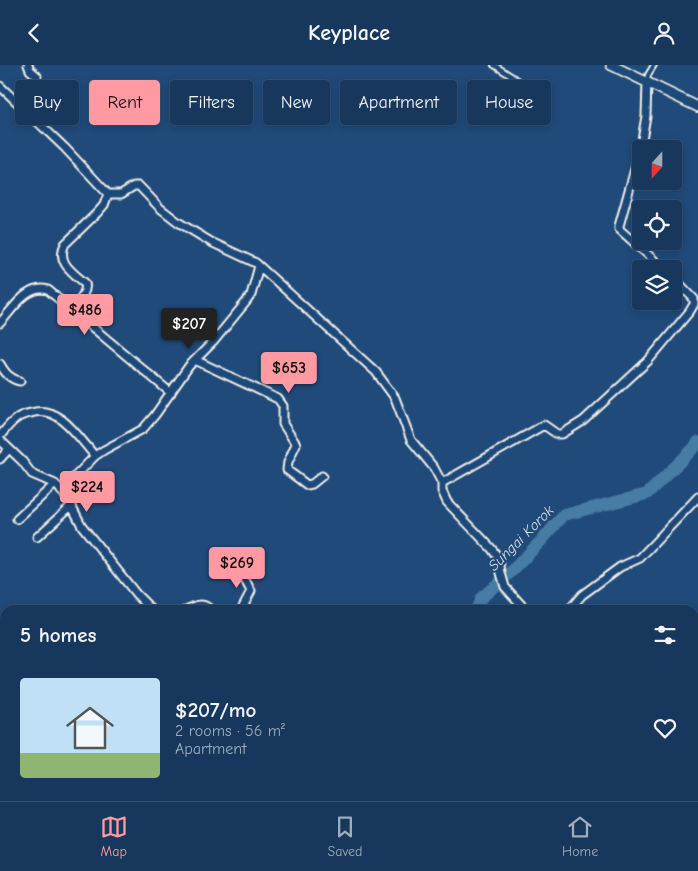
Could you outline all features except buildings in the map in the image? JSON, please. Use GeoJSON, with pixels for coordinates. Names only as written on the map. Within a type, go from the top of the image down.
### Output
{"type":"FeatureCollection","features":[{"type":"Feature","properties":{"kind":"street"},"geometry":{"type":"LineString","coordinates":[[28,65],[30,70],[37,76]]}},
{"type":"Feature","properties":{"kind":"street"},"geometry":{"type":"LineString","coordinates":[[611,65],[698,107]]}},
{"type":"Feature","properties":{"kind":"street"},"geometry":{"type":"LineString","coordinates":[[647,82],[646,116],[640,151],[619,229],[654,260]]}},
{"type":"Feature","properties":{"kind":"street"},"geometry":{"type":"LineString","coordinates":[[0,86],[59,142],[108,194],[121,194],[134,186],[139,187],[160,208],[178,222],[198,235],[245,257],[259,266],[376,372],[395,398],[411,440],[434,468],[442,483],[442,491],[447,502],[497,555],[505,587],[521,605]]}},
{"type":"Feature","properties":{"kind":"street"},"geometry":{"type":"LineString","coordinates":[[71,309],[84,293],[86,287],[65,265],[62,250],[65,244],[104,205],[108,194]]}},
{"type":"Feature","properties":{"kind":"street"},"geometry":{"type":"LineString","coordinates":[[61,491],[95,456],[110,445],[143,429],[194,360],[214,341],[246,303],[251,295],[259,266]]}},
{"type":"Feature","properties":{"kind":"street"},"geometry":{"type":"LineString","coordinates":[[442,483],[544,425],[557,434],[562,435],[583,421],[648,361],[690,311],[694,304],[694,299],[682,286]]}},
{"type":"Feature","properties":{"kind":"street"},"geometry":{"type":"LineString","coordinates":[[0,323],[29,291],[36,289],[48,290],[171,393]]}},
{"type":"Feature","properties":{"kind":"street"},"geometry":{"type":"LineString","coordinates":[[194,360],[278,399],[283,406],[283,425],[296,444],[288,462],[287,471],[307,485],[312,484],[322,476]]}},
{"type":"Feature","properties":{"kind":"street"},"geometry":{"type":"LineString","coordinates":[[0,364],[13,380],[20,381]]}},
{"type":"Feature","properties":{"kind":"street"},"geometry":{"type":"LineString","coordinates":[[0,436],[20,416],[36,411],[45,411],[62,421],[95,456]]}},
{"type":"Feature","properties":{"kind":"street"},"geometry":{"type":"LineString","coordinates":[[0,440],[22,461],[32,474],[55,484],[68,499],[87,533],[147,605]]}},
{"type":"Feature","properties":{"kind":"street"},"geometry":{"type":"LineString","coordinates":[[0,459],[9,449]]}},
{"type":"Feature","properties":{"kind":"street"},"geometry":{"type":"LineString","coordinates":[[17,519],[55,484]]}},
{"type":"Feature","properties":{"kind":"street"},"geometry":{"type":"LineString","coordinates":[[573,605],[582,595],[620,567],[640,558],[698,497]]}},
{"type":"Feature","properties":{"kind":"street"},"geometry":{"type":"LineString","coordinates":[[37,537],[71,506]]}},
{"type":"Feature","properties":{"kind":"street"},"geometry":{"type":"LineString","coordinates":[[244,605],[251,591],[245,581],[245,573]]}},
{"type":"Feature","properties":{"kind":"lane"},"geometry":{"type":"LineString","coordinates":[[494,65],[517,80]]}},
{"type":"Feature","properties":{"kind":"lane"},"geometry":{"type":"LineString","coordinates":[[647,82],[648,75],[654,65]]}},
{"type":"Feature","properties":{"kind":"waterway","name":"Sungai Korok"},"geometry":{"type":"LineString","coordinates":[[478,605],[481,598],[510,573],[564,515],[647,494],[698,442]]}}]}
